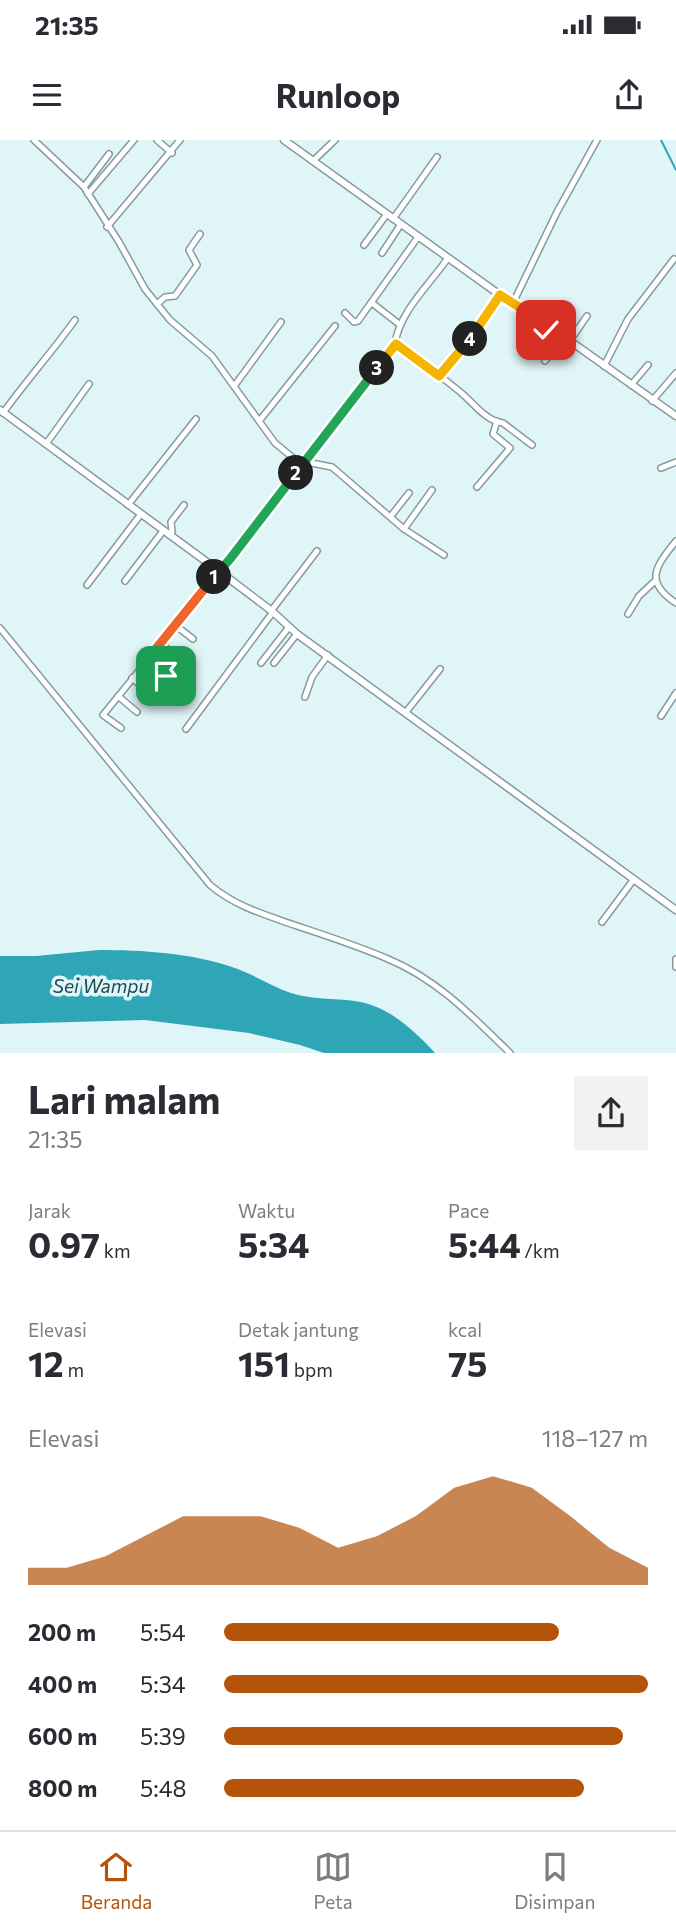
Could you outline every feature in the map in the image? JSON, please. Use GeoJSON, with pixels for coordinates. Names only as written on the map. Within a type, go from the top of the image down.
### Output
{"type":"FeatureCollection","features":[{"type":"Feature","properties":{"kind":"street"},"geometry":{"type":"LineString","coordinates":[[34,140],[84,187],[157,304],[170,320],[212,356],[275,443],[305,464],[331,467],[404,529],[444,555]]}},
{"type":"Feature","properties":{"kind":"street"},"geometry":{"type":"LineString","coordinates":[[88,194],[134,140]]}},
{"type":"Feature","properties":{"kind":"street"},"geometry":{"type":"LineString","coordinates":[[157,140],[172,153]]}},
{"type":"Feature","properties":{"kind":"street"},"geometry":{"type":"LineString","coordinates":[[107,227],[172,153],[180,140]]}},
{"type":"Feature","properties":{"kind":"street"},"geometry":{"type":"LineString","coordinates":[[284,140],[500,295],[546,324],[676,416]]}},
{"type":"Feature","properties":{"kind":"street"},"geometry":{"type":"LineString","coordinates":[[313,162],[335,140]]}},
{"type":"Feature","properties":{"kind":"street"},"geometry":{"type":"LineString","coordinates":[[513,303],[557,212],[597,140]]}},
{"type":"Feature","properties":{"kind":"street"},"geometry":{"type":"LineString","coordinates":[[84,187],[110,154]]}},
{"type":"Feature","properties":{"kind":"street"},"geometry":{"type":"LineString","coordinates":[[393,219],[438,157]]}},
{"type":"Feature","properties":{"kind":"street"},"geometry":{"type":"LineString","coordinates":[[364,245],[387,214]]}},
{"type":"Feature","properties":{"kind":"street"},"geometry":{"type":"LineString","coordinates":[[382,253],[401,224]]}},
{"type":"Feature","properties":{"kind":"street"},"geometry":{"type":"LineString","coordinates":[[157,304],[164,297],[175,296],[194,269],[196,262],[188,250],[200,234]]}},
{"type":"Feature","properties":{"kind":"street"},"geometry":{"type":"LineString","coordinates":[[345,313],[356,322],[418,237]]}},
{"type":"Feature","properties":{"kind":"street"},"geometry":{"type":"LineString","coordinates":[[121,728],[103,715],[305,464],[396,344],[399,324],[448,258]]}},
{"type":"Feature","properties":{"kind":"street"},"geometry":{"type":"LineString","coordinates":[[604,366],[628,319],[674,259]]}},
{"type":"Feature","properties":{"kind":"street"},"geometry":{"type":"LineString","coordinates":[[439,376],[466,344],[500,295]]}},
{"type":"Feature","properties":{"kind":"street"},"geometry":{"type":"LineString","coordinates":[[372,303],[399,324]]}},
{"type":"Feature","properties":{"kind":"street"},"geometry":{"type":"LineString","coordinates":[[569,342],[587,316]]}},
{"type":"Feature","properties":{"kind":"street"},"geometry":{"type":"LineString","coordinates":[[75,320],[2,412],[219,571],[297,634],[676,910]]}},
{"type":"Feature","properties":{"kind":"street"},"geometry":{"type":"LineString","coordinates":[[235,385],[281,322]]}},
{"type":"Feature","properties":{"kind":"street"},"geometry":{"type":"LineString","coordinates":[[545,361],[557,344],[547,334],[546,324]]}},
{"type":"Feature","properties":{"kind":"street"},"geometry":{"type":"LineString","coordinates":[[260,420],[335,327]]}},
{"type":"Feature","properties":{"kind":"street"},"geometry":{"type":"LineString","coordinates":[[396,344],[481,411],[503,423],[532,445]]}},
{"type":"Feature","properties":{"kind":"street"},"geometry":{"type":"LineString","coordinates":[[631,386],[648,365]]}},
{"type":"Feature","properties":{"kind":"street"},"geometry":{"type":"LineString","coordinates":[[652,401],[676,373]]}},
{"type":"Feature","properties":{"kind":"street"},"geometry":{"type":"LineString","coordinates":[[46,444],[89,384]]}},
{"type":"Feature","properties":{"kind":"street"},"geometry":{"type":"LineString","coordinates":[[128,505],[196,419]]}},
{"type":"Feature","properties":{"kind":"street"},"geometry":{"type":"LineString","coordinates":[[477,487],[510,447],[493,434],[497,421]]}},
{"type":"Feature","properties":{"kind":"street"},"geometry":{"type":"LineString","coordinates":[[661,468],[676,461]]}},
{"type":"Feature","properties":{"kind":"street"},"geometry":{"type":"LineString","coordinates":[[404,529],[432,490]]}},
{"type":"Feature","properties":{"kind":"street"},"geometry":{"type":"LineString","coordinates":[[391,516],[409,493]]}},
{"type":"Feature","properties":{"kind":"street"},"geometry":{"type":"LineString","coordinates":[[125,581],[166,533],[172,532],[170,525],[184,505]]}},
{"type":"Feature","properties":{"kind":"street"},"geometry":{"type":"LineString","coordinates":[[87,586],[141,514]]}},
{"type":"Feature","properties":{"kind":"street"},"geometry":{"type":"LineString","coordinates":[[676,541],[657,571],[655,581],[660,591],[676,603]]}},
{"type":"Feature","properties":{"kind":"street"},"geometry":{"type":"LineString","coordinates":[[186,729],[317,551]]}},
{"type":"Feature","properties":{"kind":"street"},"geometry":{"type":"LineString","coordinates":[[628,614],[641,593],[655,581]]}},
{"type":"Feature","properties":{"kind":"street"},"geometry":{"type":"LineString","coordinates":[[175,625],[193,639]]}},
{"type":"Feature","properties":{"kind":"street"},"geometry":{"type":"LineString","coordinates":[[261,663],[289,627]]}},
{"type":"Feature","properties":{"kind":"street"},"geometry":{"type":"LineString","coordinates":[[0,628],[221,895],[252,911],[351,944],[420,974],[463,1007],[510,1053]]}},
{"type":"Feature","properties":{"kind":"street"},"geometry":{"type":"LineString","coordinates":[[274,663],[297,634]]}},
{"type":"Feature","properties":{"kind":"street"},"geometry":{"type":"LineString","coordinates":[[160,643],[183,661]]}},
{"type":"Feature","properties":{"kind":"street"},"geometry":{"type":"LineString","coordinates":[[305,697],[312,677],[328,655]]}},
{"type":"Feature","properties":{"kind":"street"},"geometry":{"type":"LineString","coordinates":[[146,661],[166,676]]}},
{"type":"Feature","properties":{"kind":"street"},"geometry":{"type":"LineString","coordinates":[[406,712],[440,669]]}},
{"type":"Feature","properties":{"kind":"street"},"geometry":{"type":"LineString","coordinates":[[132,678],[153,696]]}},
{"type":"Feature","properties":{"kind":"street"},"geometry":{"type":"LineString","coordinates":[[661,716],[676,693]]}},
{"type":"Feature","properties":{"kind":"street"},"geometry":{"type":"LineString","coordinates":[[118,696],[137,712]]}},
{"type":"Feature","properties":{"kind":"street"},"geometry":{"type":"LineString","coordinates":[[602,922],[634,879]]}},
{"type":"Feature","properties":{"kind":"street"},"geometry":{"type":"LineString","coordinates":[[676,960],[676,967]]}},
{"type":"Feature","properties":{"kind":"water","name":"Sei Wampu"},"geometry":{"type":"Polygon","coordinates":[[[99,950],[200,958],[240,970],[299,995],[367,1003],[399,1020],[435,1053],[324,1053],[249,1033],[145,1020],[0,1024],[0,956],[36,956],[99,950]]]}},
{"type":"Feature","properties":{"kind":"waterway"},"geometry":{"type":"LineString","coordinates":[[661,140],[676,170]]}},
{"type":"Feature","properties":{"kind":"route"},"geometry":{"type":"LineString","coordinates":[[166,676],[146,661],[260,522],[265,511],[396,344],[439,376],[466,344],[500,295],[546,324],[546,330]]}}]}
